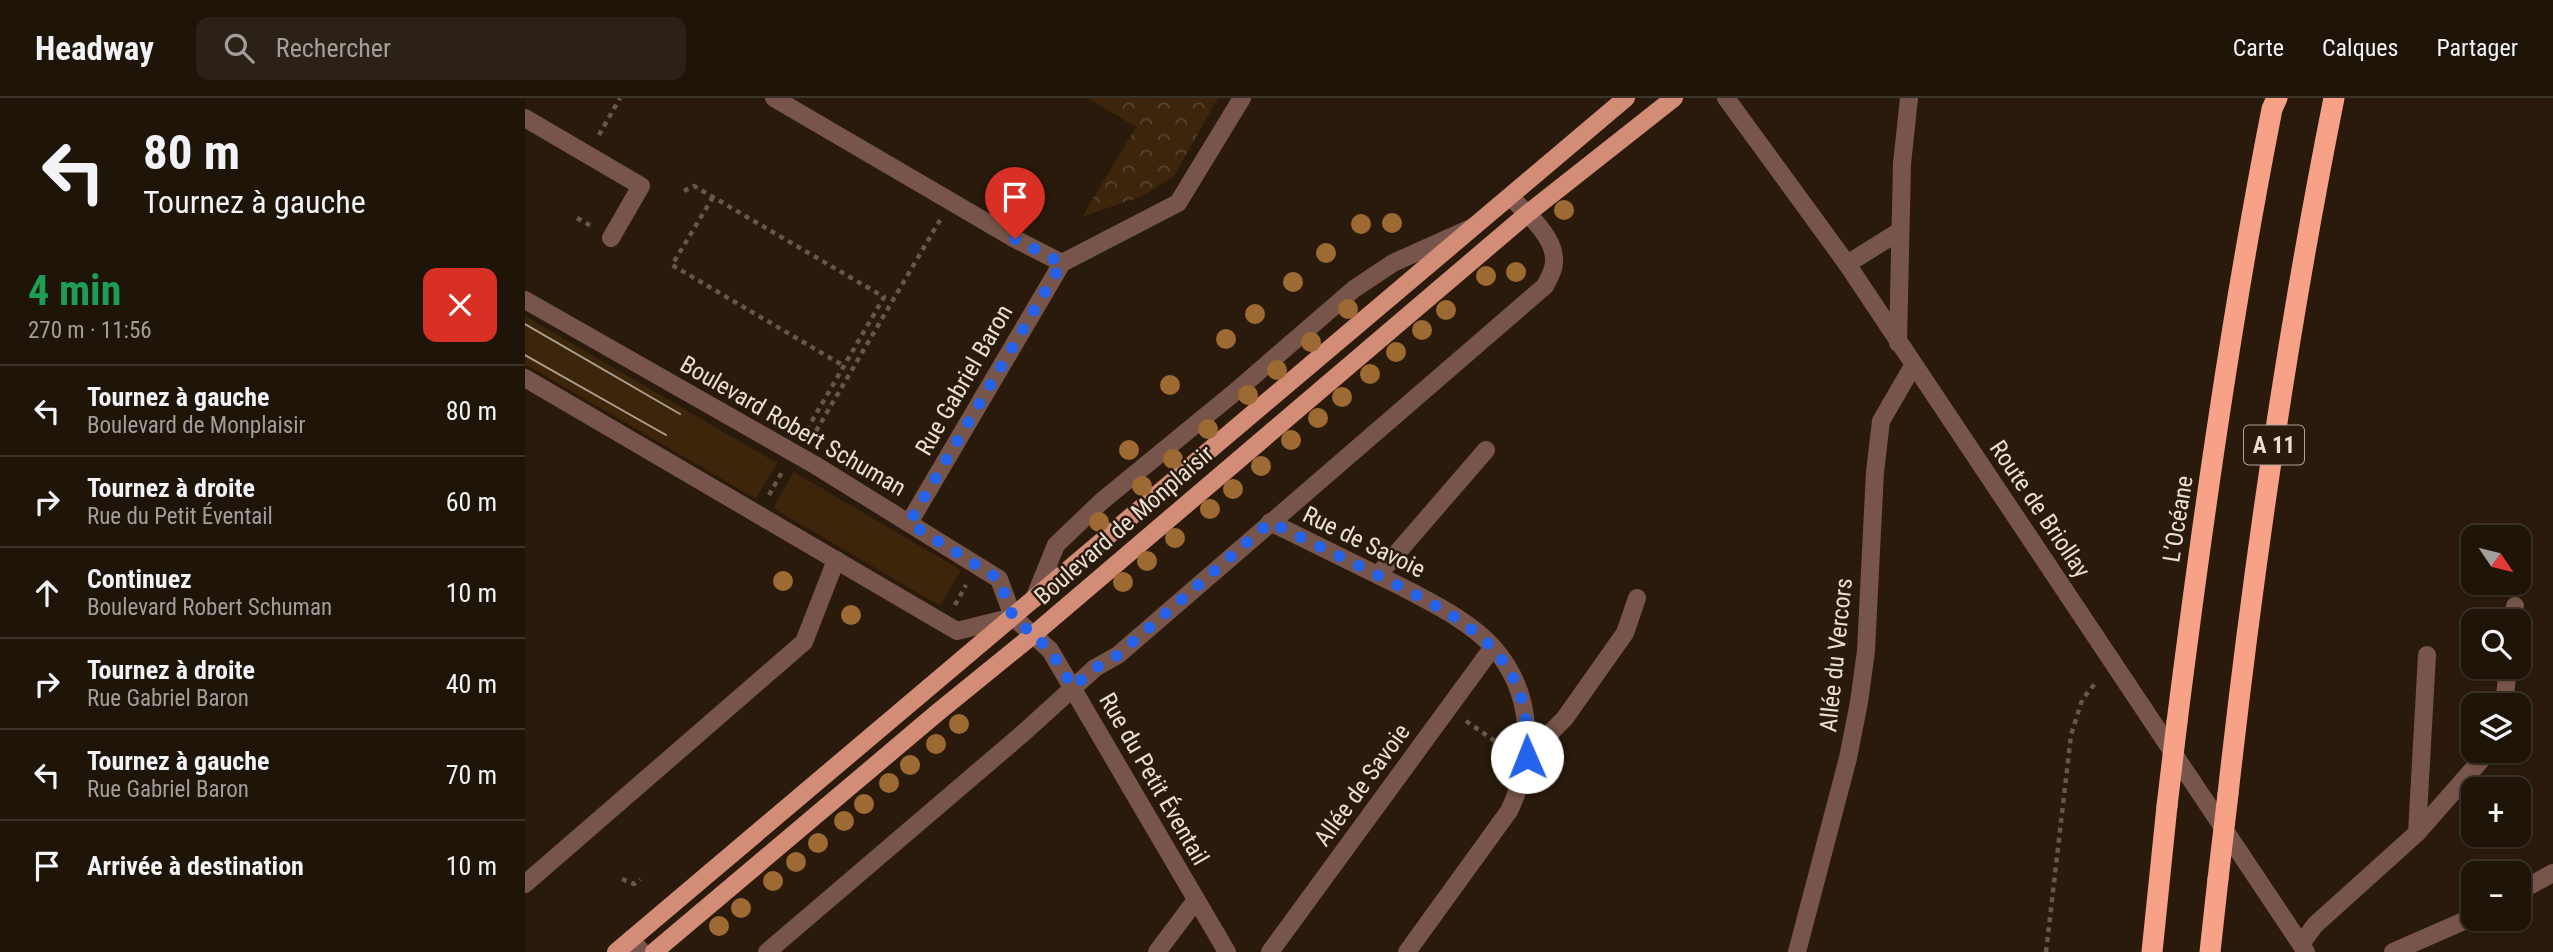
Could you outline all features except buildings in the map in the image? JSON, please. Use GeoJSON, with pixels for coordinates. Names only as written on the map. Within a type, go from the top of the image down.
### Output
{"type":"FeatureCollection","features":[{"type":"Feature","properties":{"kind":"highway","name":"A 11"},"geometry":{"type":"LineString","coordinates":[[2210,952],[2245,640],[2299,288],[2334,98]]}},
{"type":"Feature","properties":{"kind":"highway","name":"L’Océane"},"geometry":{"type":"LineString","coordinates":[[2152,952],[2195,583],[2237,303],[2273,102]]}},
{"type":"Feature","properties":{"kind":"main road","name":"Boulevard de Monplaisir"},"geometry":{"type":"LineString","coordinates":[[615,952],[636,946],[1034,599],[1626,98]]}},
{"type":"Feature","properties":{"kind":"main road","name":"Boulevard de Monplaisir"},"geometry":{"type":"LineString","coordinates":[[655,952],[1033,635],[1527,214],[1674,98]]}},
{"type":"Feature","properties":{"kind":"street"},"geometry":{"type":"LineString","coordinates":[[774,98],[804,105],[1015,239],[1062,263],[1178,203],[1242,98]]}},
{"type":"Feature","properties":{"kind":"street","name":"Route de Briollay"},"geometry":{"type":"LineString","coordinates":[[1726,98],[1847,264],[2304,948]]}},
{"type":"Feature","properties":{"kind":"street"},"geometry":{"type":"LineString","coordinates":[[1898,343],[1902,164],[1909,98]]}},
{"type":"Feature","properties":{"kind":"street"},"geometry":{"type":"LineString","coordinates":[[525,118],[641,187],[611,238]]}},
{"type":"Feature","properties":{"kind":"street"},"geometry":{"type":"LineString","coordinates":[[767,952],[1021,735],[1095,668],[1118,655],[1545,286],[1554,260],[1550,244],[1510,197]]}},
{"type":"Feature","properties":{"kind":"street","name":"Boulevard de Monplaisir"},"geometry":{"type":"LineString","coordinates":[[1034,599],[1056,545],[1102,501],[1235,392],[1354,289],[1393,263],[1475,227]]}},
{"type":"Feature","properties":{"kind":"street"},"geometry":{"type":"LineString","coordinates":[[1847,264],[1900,231]]}},
{"type":"Feature","properties":{"kind":"street","name":"Rue Gabriel Baron"},"geometry":{"type":"LineString","coordinates":[[909,523],[1062,263]]}},
{"type":"Feature","properties":{"kind":"street","name":"Boulevard Robert Schuman"},"geometry":{"type":"LineString","coordinates":[[525,300],[815,465],[999,579],[1013,617],[1033,635]]}},
{"type":"Feature","properties":{"kind":"street","name":"Allée du Vercors"},"geometry":{"type":"LineString","coordinates":[[1797,952],[1848,758],[1859,702],[1866,651],[1875,472],[1881,421],[1913,366]]}},
{"type":"Feature","properties":{"kind":"street"},"geometry":{"type":"LineString","coordinates":[[525,377],[957,631],[1013,617]]}},
{"type":"Feature","properties":{"kind":"street"},"geometry":{"type":"LineString","coordinates":[[1378,575],[1486,450]]}},
{"type":"Feature","properties":{"kind":"street","name":"Rue de Savoie"},"geometry":{"type":"LineString","coordinates":[[1270,522],[1429,601],[1475,630],[1493,647],[1514,678],[1521,696],[1526,719],[1527,757],[1518,794],[1509,811],[1407,952]]}},
{"type":"Feature","properties":{"kind":"street"},"geometry":{"type":"LineString","coordinates":[[525,884],[804,642],[837,560]]}},
{"type":"Feature","properties":{"kind":"street"},"geometry":{"type":"LineString","coordinates":[[1527,757],[1565,718],[1625,633],[1637,598]]}},
{"type":"Feature","properties":{"kind":"street","name":"Rue du Petit Éventail"},"geometry":{"type":"LineString","coordinates":[[1033,635],[1050,650],[1073,687],[1227,952]]}},
{"type":"Feature","properties":{"kind":"street","name":"Allée de Savoie"},"geometry":{"type":"LineString","coordinates":[[1270,952],[1493,647]]}},
{"type":"Feature","properties":{"kind":"street"},"geometry":{"type":"LineString","coordinates":[[2417,834],[2427,655]]}},
{"type":"Feature","properties":{"kind":"street"},"geometry":{"type":"LineString","coordinates":[[2304,948],[2315,925],[2417,834],[2479,763]]}},
{"type":"Feature","properties":{"kind":"street"},"geometry":{"type":"LineString","coordinates":[[2531,885],[2553,873]]}},
{"type":"Feature","properties":{"kind":"street"},"geometry":{"type":"LineString","coordinates":[[1157,952],[1196,900]]}},
{"type":"Feature","properties":{"kind":"street"},"geometry":{"type":"LineString","coordinates":[[2393,952],[2461,922]]}},
{"type":"Feature","properties":{"kind":"path"},"geometry":{"type":"LineString","coordinates":[[597,139],[620,98]]}},
{"type":"Feature","properties":{"kind":"path"},"geometry":{"type":"LineString","coordinates":[[684,191],[694,186],[884,297],[809,426]]}},
{"type":"Feature","properties":{"kind":"path"},"geometry":{"type":"LineString","coordinates":[[713,197],[673,265],[844,366]]}},
{"type":"Feature","properties":{"kind":"path"},"geometry":{"type":"LineString","coordinates":[[816,431],[944,213]]}},
{"type":"Feature","properties":{"kind":"path"},"geometry":{"type":"LineString","coordinates":[[764,504],[786,465]]}},
{"type":"Feature","properties":{"kind":"path"},"geometry":{"type":"LineString","coordinates":[[949,615],[967,584]]}},
{"type":"Feature","properties":{"kind":"path"},"geometry":{"type":"LineString","coordinates":[[2046,952],[2074,723],[2089,690],[2115,663]]}},
{"type":"Feature","properties":{"kind":"path"},"geometry":{"type":"LineString","coordinates":[[1448,708],[1503,747]]}},
{"type":"Feature","properties":{"kind":"path"},"geometry":{"type":"LineString","coordinates":[[622,879],[634,884],[640,879]]}},
{"type":"Feature","properties":{"kind":"green space"},"geometry":{"type":"Polygon","coordinates":[[[1088,98],[1218,98],[1174,176],[1142,196],[1082,217],[1136,127],[1088,98]]]}},
{"type":"Feature","properties":{"kind":"green space"},"geometry":{"type":"Polygon","coordinates":[[[525,316],[777,463],[756,499],[525,364],[525,316]]]}},
{"type":"Feature","properties":{"kind":"green space"},"geometry":{"type":"Polygon","coordinates":[[[794,472],[961,570],[940,606],[773,508],[794,472]]]}},
{"type":"Feature","properties":{"kind":"tram line"},"geometry":{"type":"LineString","coordinates":[[525,324],[680,414]]}},
{"type":"Feature","properties":{"kind":"tram line"},"geometry":{"type":"LineString","coordinates":[[525,355],[666,435]]}},
{"type":"Feature","properties":{"kind":"route"},"geometry":{"type":"LineString","coordinates":[[1015,239],[1062,263],[909,523],[999,579],[1013,617],[1050,650],[1073,687],[1095,668],[1118,655],[1270,522],[1429,601],[1475,630],[1493,647],[1514,678],[1526,719],[1527,757]]}}]}
